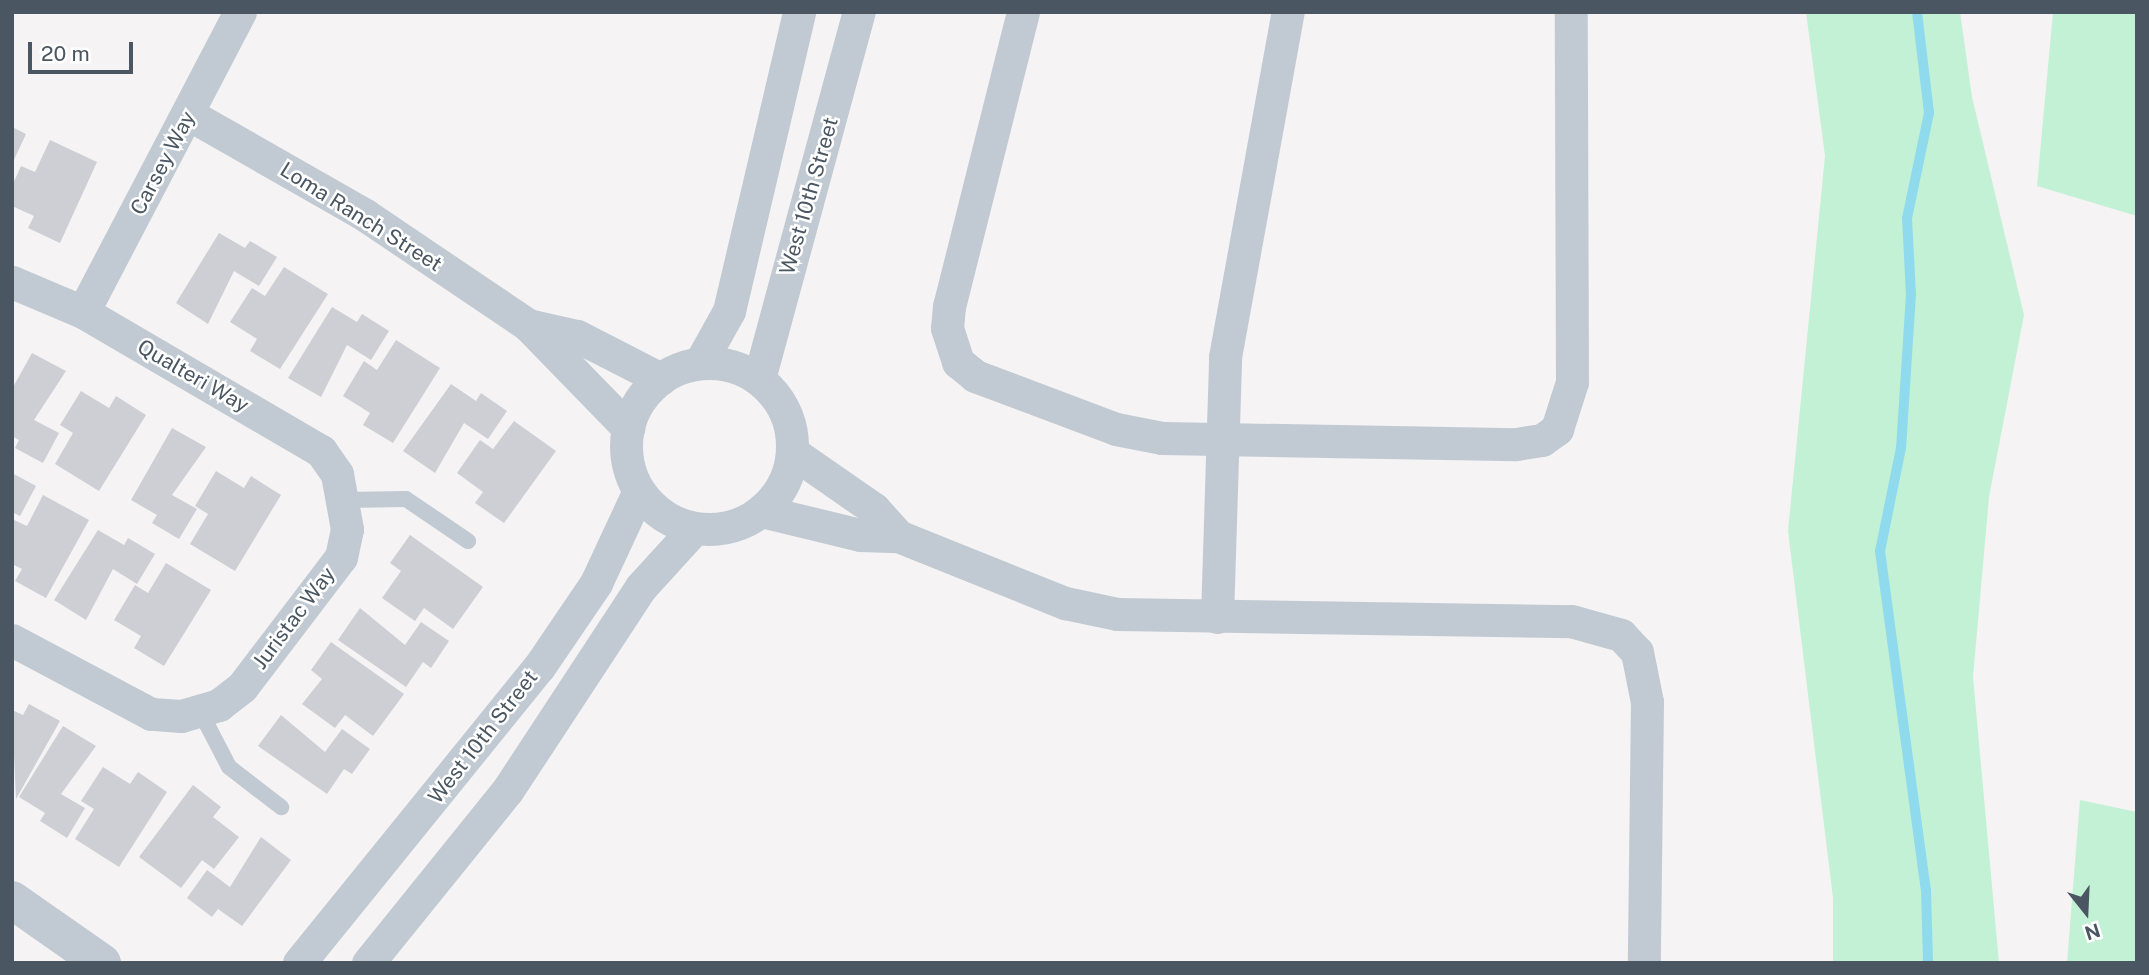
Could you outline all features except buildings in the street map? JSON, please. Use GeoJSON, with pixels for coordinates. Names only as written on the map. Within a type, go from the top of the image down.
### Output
{"type":"FeatureCollection","features":[{"type":"Feature","properties":{"kind":"street","name":"Carsey Way"},"geometry":{"type":"LineString","coordinates":[[83,312],[190,115],[240,12]]}},
{"type":"Feature","properties":{"kind":"street"},"geometry":{"type":"LineString","coordinates":[[700,363],[729,311],[799,12]]}},
{"type":"Feature","properties":{"kind":"street","name":"West 10th Street"},"geometry":{"type":"LineString","coordinates":[[759,379],[859,12]]}},
{"type":"Feature","properties":{"kind":"street"},"geometry":{"type":"LineString","coordinates":[[1023,12],[948,306],[950,345],[958,362],[975,376],[1116,429],[1220,440],[1516,444],[1542,440],[1557,429],[1572,382],[1571,12]]}},
{"type":"Feature","properties":{"kind":"street"},"geometry":{"type":"LineString","coordinates":[[1217,617],[1220,440],[1233,297],[1288,12]]}},
{"type":"Feature","properties":{"kind":"street","name":"Loma Ranch Street"},"geometry":{"type":"LineString","coordinates":[[190,115],[365,215],[528,325],[628,428]]}},
{"type":"Feature","properties":{"kind":"street","name":"Qualteri Way"},"geometry":{"type":"LineString","coordinates":[[12,282],[83,312],[321,450],[337,474],[344,499]]}},
{"type":"Feature","properties":{"kind":"street","name":"Loma Ranch Street"},"geometry":{"type":"LineString","coordinates":[[528,325],[576,336],[660,379]]}},
{"type":"Feature","properties":{"kind":"street"},"geometry":{"type":"LineString","coordinates":[[700,363],[720,363],[759,379],[779,399],[790,424],[792,452],[786,480],[761,511],[722,529],[694,529],[653,510],[638,493],[627,467],[628,428],[632,411],[660,379],[700,363]]}},
{"type":"Feature","properties":{"kind":"street"},"geometry":{"type":"LineString","coordinates":[[792,452],[874,509],[898,536]]}},
{"type":"Feature","properties":{"kind":"street","name":"West 10th Street"},"geometry":{"type":"LineString","coordinates":[[299,963],[539,667],[596,583],[638,493]]}},
{"type":"Feature","properties":{"kind":"street","name":"Juristac Way"},"geometry":{"type":"LineString","coordinates":[[200,711],[219,705],[242,687],[341,557],[347,529],[344,499]]}},
{"type":"Feature","properties":{"kind":"street"},"geometry":{"type":"LineString","coordinates":[[761,511],[860,534],[898,536],[1065,603],[1117,614],[1571,621],[1621,635],[1637,652],[1647,702],[1644,963]]}},
{"type":"Feature","properties":{"kind":"street"},"geometry":{"type":"LineString","coordinates":[[368,963],[507,791],[641,587],[694,529]]}},
{"type":"Feature","properties":{"kind":"street"},"geometry":{"type":"LineString","coordinates":[[12,640],[142,711],[181,716],[200,711]]}},
{"type":"Feature","properties":{"kind":"street"},"geometry":{"type":"LineString","coordinates":[[12,900],[102,963]]}},
{"type":"Feature","properties":{"kind":"lane"},"geometry":{"type":"LineString","coordinates":[[344,499],[406,499],[468,541]]}},
{"type":"Feature","properties":{"kind":"lane"},"geometry":{"type":"LineString","coordinates":[[200,711],[229,767],[281,807]]}},
{"type":"Feature","properties":{"kind":"green space"},"geometry":{"type":"Polygon","coordinates":[[[1806,12],[1960,12],[1972,97],[2024,315],[1989,497],[1973,677],[1999,963],[1833,963],[1833,898],[1788,531],[1825,156],[1806,12]]]}},
{"type":"Feature","properties":{"kind":"green space"},"geometry":{"type":"Polygon","coordinates":[[[2053,12],[2137,12],[2137,216],[2037,186],[2053,12]]]}},
{"type":"Feature","properties":{"kind":"green space"},"geometry":{"type":"Polygon","coordinates":[[[2080,800],[2137,812],[2137,963],[2067,963],[2080,800]]]}},
{"type":"Feature","properties":{"kind":"waterway"},"geometry":{"type":"LineString","coordinates":[[1917,12],[1929,113],[1907,218],[1911,294],[1901,448],[1880,551],[1926,890],[1928,963]]}}]}
